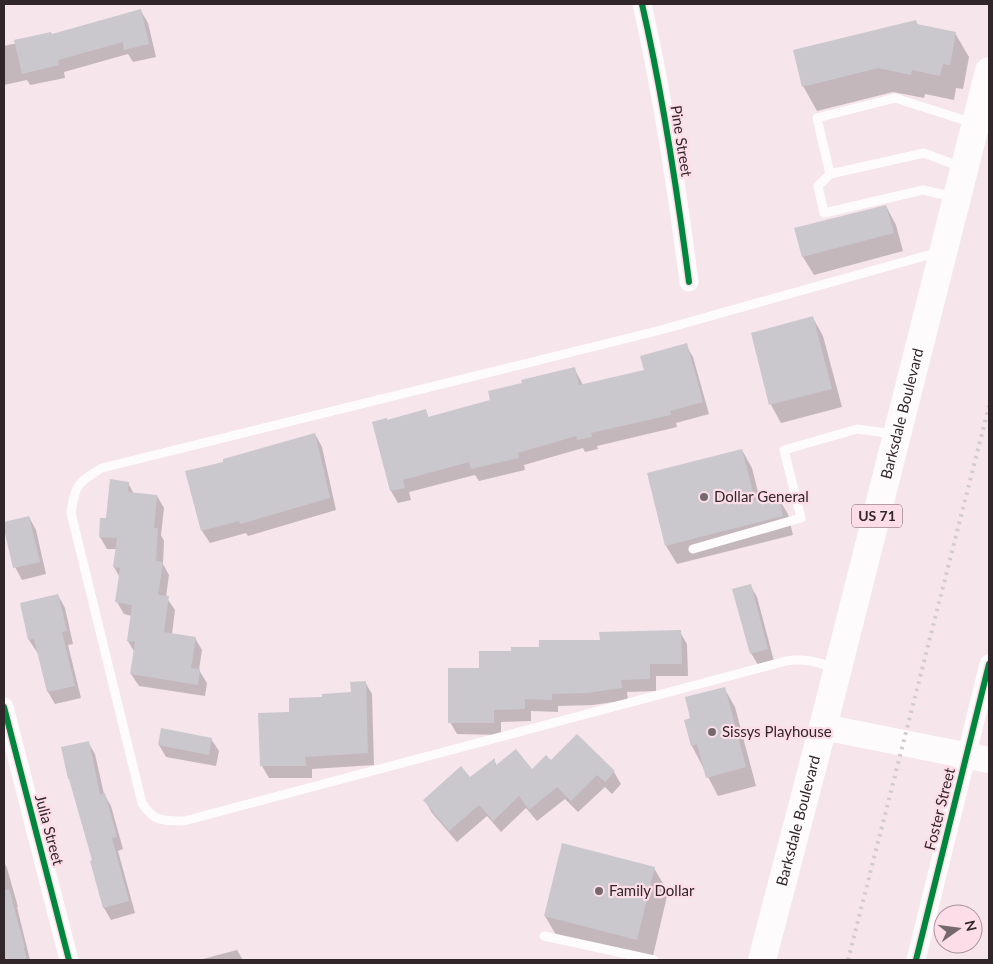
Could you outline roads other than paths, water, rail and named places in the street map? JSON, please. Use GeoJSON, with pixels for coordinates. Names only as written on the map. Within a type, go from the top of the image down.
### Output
{"type":"FeatureCollection","features":[{"type":"Feature","properties":{"kind":"main road","name":"Barksdale Boulevard"},"geometry":{"type":"LineString","coordinates":[[762,960],[838,669],[989,71]]}},
{"type":"Feature","properties":{"kind":"street","name":"Pine Street"},"geometry":{"type":"LineString","coordinates":[[642,4],[671,153],[689,282]]}},
{"type":"Feature","properties":{"kind":"street","name":"Foster Street"},"geometry":{"type":"LineString","coordinates":[[916,960],[978,757],[989,664]]}},
{"type":"Feature","properties":{"kind":"street","name":"Julia Street"},"geometry":{"type":"LineString","coordinates":[[4,707],[69,960]]}},
{"type":"Feature","properties":{"kind":"street"},"geometry":{"type":"LineString","coordinates":[[823,727],[978,757]]}},
{"type":"Feature","properties":{"kind":"lane"},"geometry":{"type":"LineString","coordinates":[[830,174],[817,118],[895,98],[976,124]]}},
{"type":"Feature","properties":{"kind":"lane"},"geometry":{"type":"LineString","coordinates":[[957,198],[923,190],[824,213],[818,186],[830,174],[924,153],[964,168]]}},
{"type":"Feature","properties":{"kind":"lane"},"geometry":{"type":"LineString","coordinates":[[838,669],[811,660],[786,661],[184,821],[162,820],[150,815],[142,803],[70,513],[74,491],[86,478],[102,468],[656,330],[943,250]]}},
{"type":"Feature","properties":{"kind":"lane"},"geometry":{"type":"LineString","coordinates":[[693,549],[801,518],[784,450],[857,429],[897,435]]}},
{"type":"Feature","properties":{"kind":"lane"},"geometry":{"type":"LineString","coordinates":[[544,936],[654,960]]}},
{"type":"Feature","properties":{"kind":"railway"},"geometry":{"type":"LineString","coordinates":[[848,960],[989,406]]}},
{"type":"Feature","properties":{"kind":"place","name":"Dollar General"},"geometry":{"type":"Point","coordinates":[704,497]}},
{"type":"Feature","properties":{"kind":"place","name":"Sissys Playhouse"},"geometry":{"type":"Point","coordinates":[712,732]}},
{"type":"Feature","properties":{"kind":"place","name":"Family Dollar"},"geometry":{"type":"Point","coordinates":[599,891]}}]}
